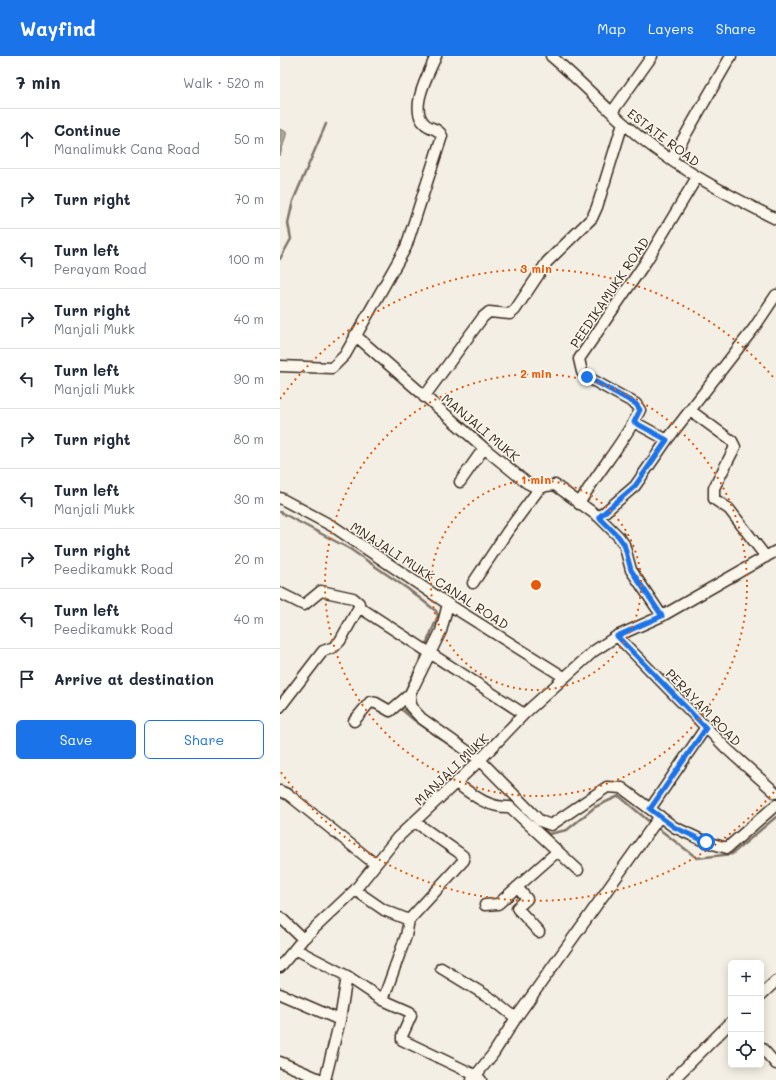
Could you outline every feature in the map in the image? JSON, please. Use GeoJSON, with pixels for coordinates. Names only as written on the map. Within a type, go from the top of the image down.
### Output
{"type":"FeatureCollection","features":[{"type":"Feature","properties":{"kind":"street"},"geometry":{"type":"LineString","coordinates":[[280,366],[332,368],[345,355],[406,247],[442,136],[438,130],[424,124],[420,117],[418,103],[436,56]]}},
{"type":"Feature","properties":{"kind":"street"},"geometry":{"type":"LineString","coordinates":[[612,112],[652,56]]}},
{"type":"Feature","properties":{"kind":"street"},"geometry":{"type":"LineString","coordinates":[[671,160],[731,56]]}},
{"type":"Feature","properties":{"kind":"street","name":"ESTATE ROAD"},"geometry":{"type":"LineString","coordinates":[[555,57],[623,123],[671,160],[697,177],[776,218]]}},
{"type":"Feature","properties":{"kind":"street"},"geometry":{"type":"LineString","coordinates":[[424,396],[483,317],[489,312],[510,314],[515,310],[547,262],[592,218],[598,207],[623,123]]}},
{"type":"Feature","properties":{"kind":"street","name":"PEEDIKAMUKK ROAD"},"geometry":{"type":"LineString","coordinates":[[634,422],[640,410],[636,404],[587,377],[582,372],[579,359],[646,260],[697,177]]}},
{"type":"Feature","properties":{"kind":"street"},"geometry":{"type":"LineString","coordinates":[[599,517],[635,486],[667,440],[754,328],[776,295]]}},
{"type":"Feature","properties":{"kind":"street","name":"MANJALI MUKK"},"geometry":{"type":"LineString","coordinates":[[355,335],[484,448],[527,483],[539,490]]}},
{"type":"Feature","properties":{"kind":"street"},"geometry":{"type":"LineString","coordinates":[[691,411],[732,441],[734,447],[714,488],[714,499],[729,509],[766,557]]}},
{"type":"Feature","properties":{"kind":"street"},"geometry":{"type":"LineString","coordinates":[[579,504],[634,422],[667,440]]}},
{"type":"Feature","properties":{"kind":"street"},"geometry":{"type":"LineString","coordinates":[[460,482],[484,448]]}},
{"type":"Feature","properties":{"kind":"street"},"geometry":{"type":"LineString","coordinates":[[473,584],[507,532],[539,490],[546,486],[555,485],[579,504],[599,517],[618,536],[624,544],[631,570],[662,616]]}},
{"type":"Feature","properties":{"kind":"street","name":"MNAJALI MUKK CANAL ROAD"},"geometry":{"type":"LineString","coordinates":[[280,498],[334,527],[448,604],[564,677]]}},
{"type":"Feature","properties":{"kind":"street","name":"MANJALI MUKK"},"geometry":{"type":"LineString","coordinates":[[280,967],[303,940],[355,890],[397,838],[480,760],[524,714],[594,651],[617,636],[662,616],[776,551]]}},
{"type":"Feature","properties":{"kind":"street"},"geometry":{"type":"LineString","coordinates":[[280,593],[304,605],[321,591],[353,598],[359,603],[359,607],[524,714]]}},
{"type":"Feature","properties":{"kind":"street"},"geometry":{"type":"LineString","coordinates":[[448,604],[441,630],[410,694],[409,703],[413,710],[480,760],[540,821],[551,825],[607,787],[622,788],[674,827],[700,839],[727,848],[776,805]]}},
{"type":"Feature","properties":{"kind":"street"},"geometry":{"type":"LineString","coordinates":[[280,707],[323,651],[334,647],[340,641],[359,607]]}},
{"type":"Feature","properties":{"kind":"street","name":"PERAYAM ROAD"},"geometry":{"type":"LineString","coordinates":[[617,636],[727,749],[776,793]]}},
{"type":"Feature","properties":{"kind":"street"},"geometry":{"type":"LineString","coordinates":[[354,721],[370,702],[376,703],[390,711],[410,694]]}},
{"type":"Feature","properties":{"kind":"street"},"geometry":{"type":"LineString","coordinates":[[650,809],[706,728]]}},
{"type":"Feature","properties":{"kind":"street"},"geometry":{"type":"LineString","coordinates":[[456,783],[486,803],[500,808],[510,808],[578,870]]}},
{"type":"Feature","properties":{"kind":"street"},"geometry":{"type":"LineString","coordinates":[[280,791],[289,795],[375,864]]}},
{"type":"Feature","properties":{"kind":"street"},"geometry":{"type":"LineString","coordinates":[[295,949],[347,976],[383,1000],[410,1012],[411,1016],[402,1036],[402,1040],[405,1043],[476,1078],[516,1018],[660,816]]}},
{"type":"Feature","properties":{"kind":"street"},"geometry":{"type":"LineString","coordinates":[[383,1000],[406,936],[409,920],[464,860],[463,856],[458,852],[415,822]]}},
{"type":"Feature","properties":{"kind":"street"},"geometry":{"type":"LineString","coordinates":[[484,905],[498,904],[558,851]]}},
{"type":"Feature","properties":{"kind":"street"},"geometry":{"type":"LineString","coordinates":[[517,887],[527,899],[517,908],[539,932]]}},
{"type":"Feature","properties":{"kind":"street"},"geometry":{"type":"LineString","coordinates":[[355,890],[384,910],[409,920]]}},
{"type":"Feature","properties":{"kind":"street"},"geometry":{"type":"LineString","coordinates":[[280,917],[303,940]]}},
{"type":"Feature","properties":{"kind":"street"},"geometry":{"type":"LineString","coordinates":[[441,968],[492,999],[516,1018]]}},
{"type":"Feature","properties":{"kind":"street"},"geometry":{"type":"LineString","coordinates":[[280,1062],[324,1080],[340,1020],[347,976]]}},
{"type":"Feature","properties":{"kind":"street"},"geometry":{"type":"LineString","coordinates":[[764,992],[776,981]]}},
{"type":"Feature","properties":{"kind":"street"},"geometry":{"type":"LineString","coordinates":[[280,994],[340,1020]]}},
{"type":"Feature","properties":{"kind":"street"},"geometry":{"type":"LineString","coordinates":[[673,1080],[728,1025]]}},
{"type":"Feature","properties":{"kind":"street"},"geometry":{"type":"LineString","coordinates":[[764,1050],[776,1064]]}},
{"type":"Feature","properties":{"kind":"shaded area"},"geometry":{"type":"Polygon","coordinates":[[[280,129],[287,132],[280,156],[280,129]]]}},
{"type":"Feature","properties":{"kind":"waterway"},"geometry":{"type":"LineString","coordinates":[[280,259],[291,239],[288,223],[293,201],[326,124]]}},
{"type":"Feature","properties":{"kind":"waterway"},"geometry":{"type":"LineString","coordinates":[[280,512],[350,549],[408,589],[436,611],[438,616],[425,647]]}},
{"type":"Feature","properties":{"kind":"waterway"},"geometry":{"type":"LineString","coordinates":[[404,694],[423,653]]}},
{"type":"Feature","properties":{"kind":"waterway"},"geometry":{"type":"LineString","coordinates":[[401,706],[401,709],[414,720],[471,760]]}},
{"type":"Feature","properties":{"kind":"waterway"},"geometry":{"type":"LineString","coordinates":[[540,826],[549,834],[567,830],[595,807],[619,796],[651,823]]}},
{"type":"Feature","properties":{"kind":"waterway"},"geometry":{"type":"LineString","coordinates":[[655,826],[697,858],[732,854],[776,817]]}},
{"type":"Feature","properties":{"kind":"route"},"geometry":{"type":"LineString","coordinates":[[587,377],[617,395],[636,404],[640,410],[634,422],[640,427],[667,440],[635,486],[599,517],[624,544],[631,570],[662,616],[617,636],[706,728],[650,809],[674,827],[706,842]]}}]}
